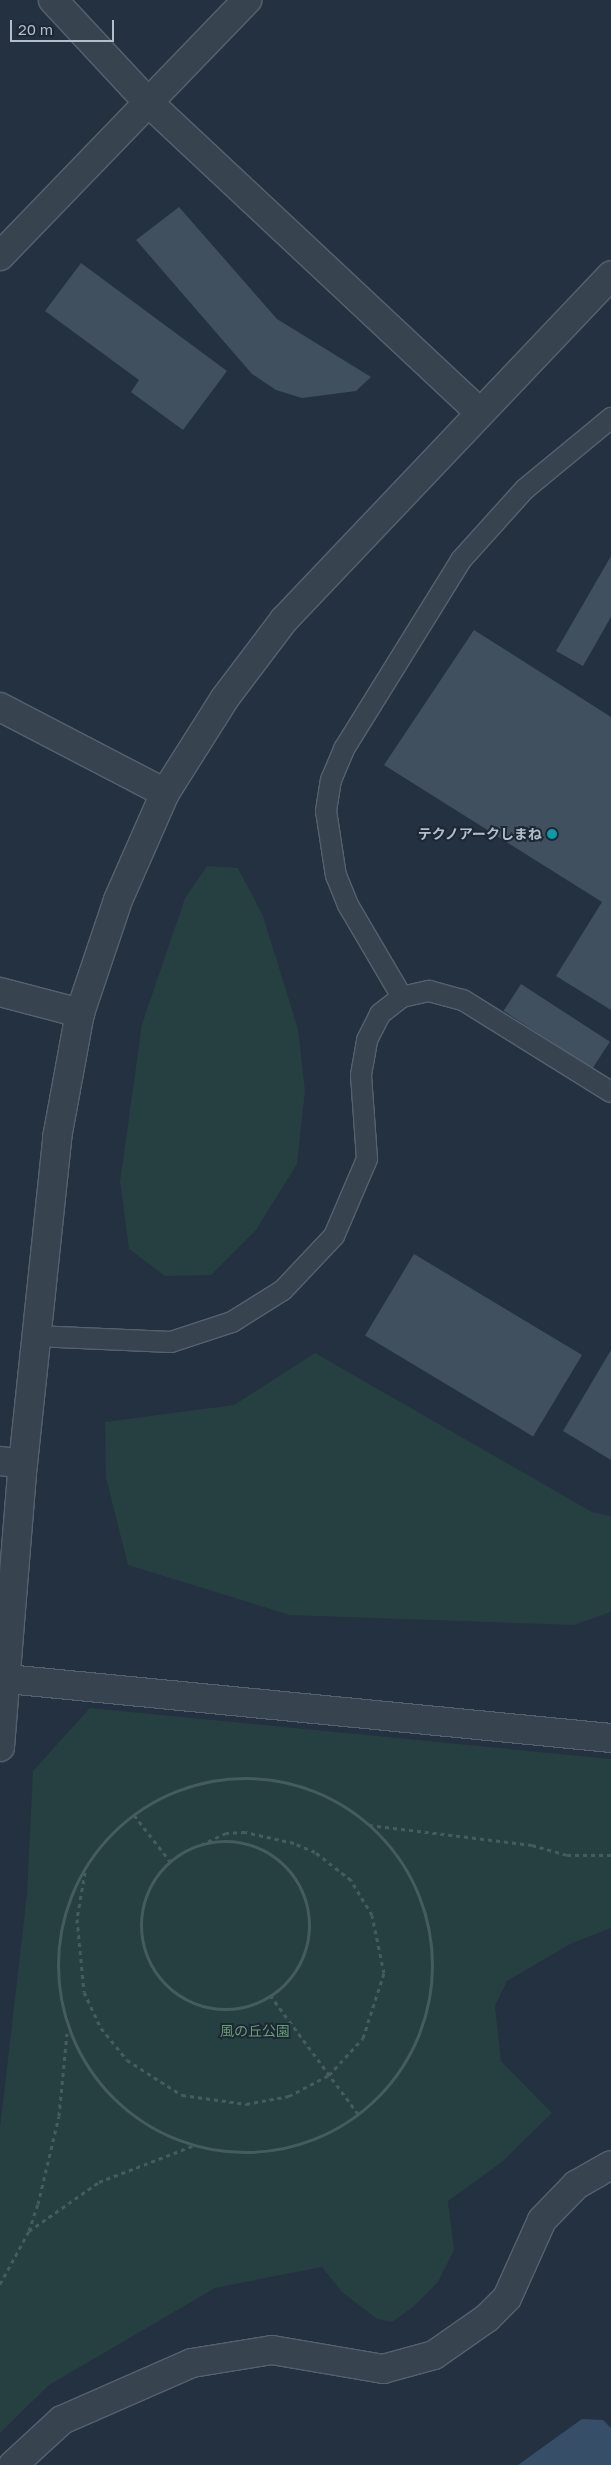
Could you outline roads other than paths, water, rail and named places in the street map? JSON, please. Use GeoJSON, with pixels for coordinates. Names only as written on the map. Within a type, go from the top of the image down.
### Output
{"type":"FeatureCollection","features":[{"type":"Feature","properties":{"kind":"street"},"geometry":{"type":"LineString","coordinates":[[53,0],[147,101],[479,412]]}},
{"type":"Feature","properties":{"kind":"street"},"geometry":{"type":"LineString","coordinates":[[0,256],[147,101],[247,0]]}},
{"type":"Feature","properties":{"kind":"street"},"geometry":{"type":"LineString","coordinates":[[0,1747],[7,1679],[11,1463],[35,1336],[56,1138],[80,1014],[118,900],[165,793],[225,698],[284,620],[479,412],[611,275]]}},
{"type":"Feature","properties":{"kind":"street"},"geometry":{"type":"LineString","coordinates":[[0,706],[165,793]]}},
{"type":"Feature","properties":{"kind":"street"},"geometry":{"type":"LineString","coordinates":[[0,992],[80,1014]]}},
{"type":"Feature","properties":{"kind":"street"},"geometry":{"type":"LineString","coordinates":[[7,1679],[611,1738]]}},
{"type":"Feature","properties":{"kind":"street"},"geometry":{"type":"LineString","coordinates":[[13,2465],[62,2420],[192,2363],[272,2350],[383,2368],[434,2356],[488,2318],[507,2298],[542,2220],[576,2185],[611,2165]]}},
{"type":"Feature","properties":{"kind":"lane"},"geometry":{"type":"LineString","coordinates":[[402,997],[348,905],[336,876],[326,811],[331,780],[344,749],[461,560],[525,489],[611,418]]}},
{"type":"Feature","properties":{"kind":"lane"},"geometry":{"type":"LineString","coordinates":[[35,1336],[171,1342],[232,1322],[283,1290],[334,1236],[367,1159],[361,1075],[367,1040],[380,1014],[402,997],[429,991],[463,1000],[611,1092]]}},
{"type":"Feature","properties":{"kind":"water"},"geometry":{"type":"Polygon","coordinates":[[[582,2419],[603,2420],[611,2428],[611,2465],[518,2465],[582,2419]]]}},
{"type":"Feature","properties":{"kind":"place","name":"テクノアークしまね"},"geometry":{"type":"Point","coordinates":[552,834]}},
{"type":"Feature","properties":{"kind":"park label","name":"風の丘公園"},"geometry":{"type":"Point","coordinates":[255,2031]}}]}
